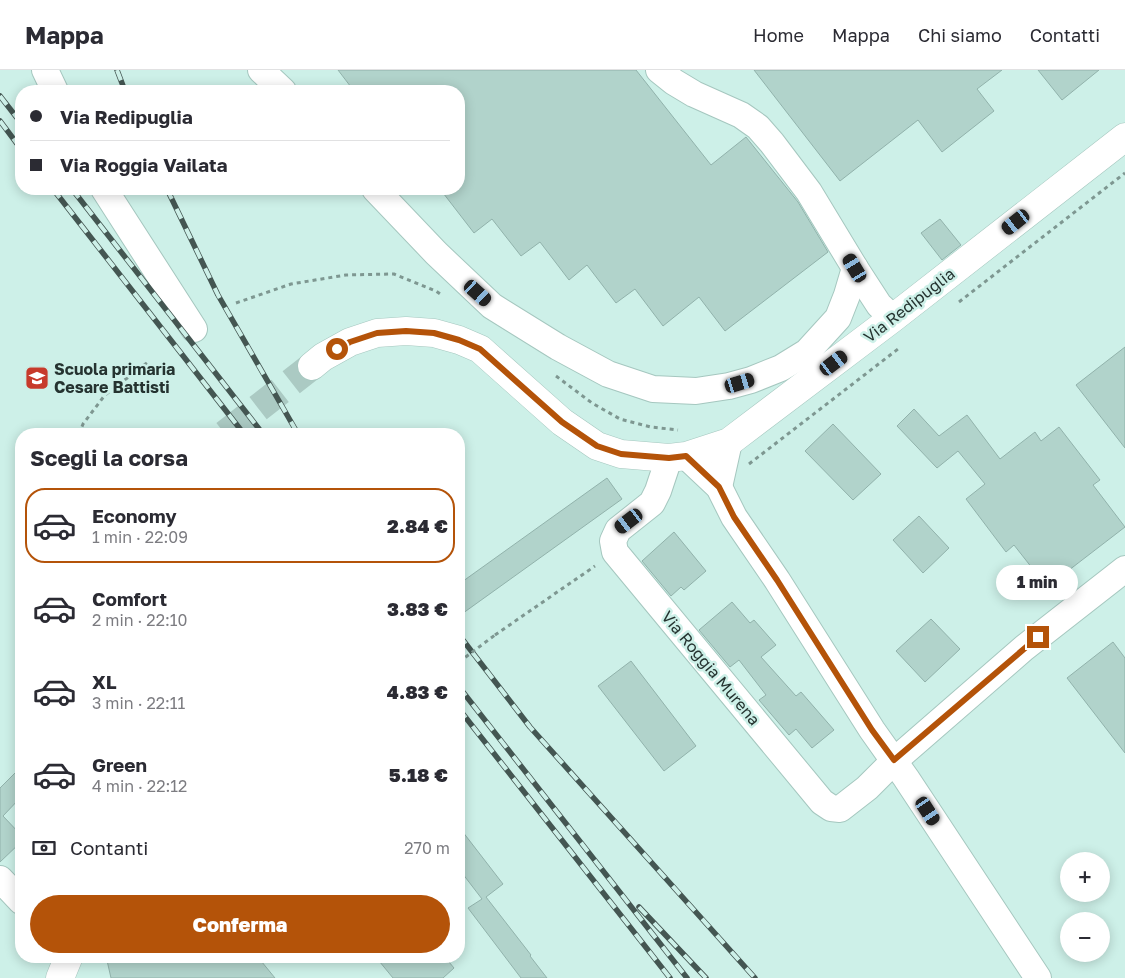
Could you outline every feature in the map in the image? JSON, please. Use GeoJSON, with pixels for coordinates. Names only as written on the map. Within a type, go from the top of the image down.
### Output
{"type":"FeatureCollection","features":[{"type":"Feature","properties":{"kind":"street"},"geometry":{"type":"LineString","coordinates":[[45,70],[52,85]]}},
{"type":"Feature","properties":{"kind":"street"},"geometry":{"type":"LineString","coordinates":[[262,70],[277,85]]}},
{"type":"Feature","properties":{"kind":"street"},"geometry":{"type":"LineString","coordinates":[[658,70],[694,94],[741,115],[758,127],[808,192],[879,305],[893,318]]}},
{"type":"Feature","properties":{"kind":"street","name":"Via Redipuglia"},"geometry":{"type":"LineString","coordinates":[[312,366],[323,357],[350,342],[377,333],[406,331],[434,333],[459,340],[480,349],[562,422],[597,446],[621,454],[678,457],[730,442],[1125,137]]}},
{"type":"Feature","properties":{"kind":"street"},"geometry":{"type":"LineString","coordinates":[[108,195],[194,329]]}},
{"type":"Feature","properties":{"kind":"street"},"geometry":{"type":"LineString","coordinates":[[381,195],[436,254],[492,306],[558,347],[608,374],[653,389],[696,390],[729,386],[752,380],[781,368],[807,352],[838,318],[855,268]]}},
{"type":"Feature","properties":{"kind":"street"},"geometry":{"type":"LineString","coordinates":[[719,487],[730,442]]}},
{"type":"Feature","properties":{"kind":"street"},"geometry":{"type":"LineString","coordinates":[[615,552],[613,541],[618,530],[652,503],[678,457],[719,487],[734,517],[777,580],[872,730],[894,760],[1038,978]]}},
{"type":"Feature","properties":{"kind":"street","name":"Via Roggia Murena"},"geometry":{"type":"LineString","coordinates":[[615,552],[822,802],[832,808],[840,809],[866,788],[894,760]]}},
{"type":"Feature","properties":{"kind":"street"},"geometry":{"type":"LineString","coordinates":[[894,760],[1024,648],[1125,569]]}},
{"type":"Feature","properties":{"kind":"street"},"geometry":{"type":"LineString","coordinates":[[0,879],[15,895]]}},
{"type":"Feature","properties":{"kind":"street"},"geometry":{"type":"LineString","coordinates":[[60,978],[67,963]]}},
{"type":"Feature","properties":{"kind":"path"},"geometry":{"type":"LineString","coordinates":[[82,428],[106,395],[148,362]]}},
{"type":"Feature","properties":{"kind":"path"},"geometry":{"type":"LineString","coordinates":[[748,464],[793,430]]}},
{"type":"Feature","properties":{"kind":"path"},"geometry":{"type":"LineString","coordinates":[[465,658],[615,552]]}},
{"type":"Feature","properties":{"kind":"building"},"geometry":{"type":"Polygon","coordinates":[[[338,70],[636,70],[711,165],[746,137],[798,202],[828,252],[725,331],[699,297],[663,326],[635,289],[616,303],[587,265],[569,280],[540,242],[521,256],[492,219],[474,233],[445,195],[465,195],[465,85],[349,85],[338,70]]]}},
{"type":"Feature","properties":{"kind":"building"},"geometry":{"type":"Polygon","coordinates":[[[754,70],[1002,70],[977,89],[994,111],[942,152],[918,120],[840,181],[754,70]]]}},
{"type":"Feature","properties":{"kind":"building"},"geometry":{"type":"Polygon","coordinates":[[[1038,70],[1099,70],[1062,100],[1038,70]]]}},
{"type":"Feature","properties":{"kind":"building"},"geometry":{"type":"Polygon","coordinates":[[[940,219],[961,245],[942,260],[921,233],[940,219]]]}},
{"type":"Feature","properties":{"kind":"building"},"geometry":{"type":"Polygon","coordinates":[[[1125,347],[1125,448],[1076,385],[1125,347]]]}},
{"type":"Feature","properties":{"kind":"building"},"geometry":{"type":"Polygon","coordinates":[[[914,409],[939,436],[967,415],[1000,459],[1035,432],[1041,441],[1059,427],[1100,480],[1093,485],[1125,527],[1047,587],[1014,545],[1006,552],[966,499],[985,484],[958,451],[937,468],[897,426],[914,409]]]}},
{"type":"Feature","properties":{"kind":"building"},"geometry":{"type":"Polygon","coordinates":[[[833,424],[881,474],[853,500],[805,451],[833,424]]]}},
{"type":"Feature","properties":{"kind":"building"},"geometry":{"type":"Polygon","coordinates":[[[607,478],[622,499],[465,612],[465,580],[607,478]]]}},
{"type":"Feature","properties":{"kind":"building"},"geometry":{"type":"Polygon","coordinates":[[[919,516],[949,548],[923,573],[893,540],[919,516]]]}},
{"type":"Feature","properties":{"kind":"building"},"geometry":{"type":"Polygon","coordinates":[[[674,532],[706,571],[684,590],[681,587],[671,596],[642,561],[674,532]]]}},
{"type":"Feature","properties":{"kind":"building"},"geometry":{"type":"Polygon","coordinates":[[[732,602],[750,623],[754,620],[776,645],[761,657],[796,696],[801,692],[834,730],[812,748],[796,729],[789,735],[759,700],[766,695],[739,660],[730,667],[699,630],[732,602]]]}},
{"type":"Feature","properties":{"kind":"building"},"geometry":{"type":"Polygon","coordinates":[[[931,619],[960,649],[925,682],[896,651],[931,619]]]}},
{"type":"Feature","properties":{"kind":"building"},"geometry":{"type":"Polygon","coordinates":[[[1113,642],[1125,658],[1125,753],[1067,678],[1113,642]]]}},
{"type":"Feature","properties":{"kind":"building"},"geometry":{"type":"Polygon","coordinates":[[[631,661],[696,746],[664,771],[598,686],[631,661]]]}},
{"type":"Feature","properties":{"kind":"building"},"geometry":{"type":"Polygon","coordinates":[[[15,773],[15,803],[3,816],[15,829],[15,848],[0,862],[0,788],[15,773]]]}},
{"type":"Feature","properties":{"kind":"building"},"geometry":{"type":"Polygon","coordinates":[[[465,835],[503,884],[486,897],[547,978],[521,978],[468,908],[482,899],[465,877],[465,835]]]}},
{"type":"Feature","properties":{"kind":"building"},"geometry":{"type":"Polygon","coordinates":[[[108,963],[263,963],[275,978],[111,978],[108,963]]]}},
{"type":"Feature","properties":{"kind":"building"},"geometry":{"type":"Polygon","coordinates":[[[381,963],[450,963],[454,968],[443,978],[393,978],[381,963]]]}},
{"type":"Feature","properties":{"kind":"tunnel"},"geometry":{"type":"LineString","coordinates":[[233,428],[312,366]]}},
{"type":"Feature","properties":{"kind":"railway"},"geometry":{"type":"LineString","coordinates":[[117,70],[123,85]]}},
{"type":"Feature","properties":{"kind":"railway"},"geometry":{"type":"LineString","coordinates":[[0,96],[15,115]]}},
{"type":"Feature","properties":{"kind":"railway"},"geometry":{"type":"LineString","coordinates":[[0,121],[15,141]]}},
{"type":"Feature","properties":{"kind":"railway"},"geometry":{"type":"LineString","coordinates":[[58,195],[239,428]]}},
{"type":"Feature","properties":{"kind":"railway"},"geometry":{"type":"LineString","coordinates":[[77,195],[258,428]]}},
{"type":"Feature","properties":{"kind":"railway"},"geometry":{"type":"LineString","coordinates":[[170,195],[218,295],[295,428]]}},
{"type":"Feature","properties":{"kind":"railway"},"geometry":{"type":"LineString","coordinates":[[465,643],[530,727],[755,978]]}},
{"type":"Feature","properties":{"kind":"railway"},"geometry":{"type":"LineString","coordinates":[[465,695],[687,978]]}},
{"type":"Feature","properties":{"kind":"railway"},"geometry":{"type":"LineString","coordinates":[[465,717],[670,978]]}},
{"type":"Feature","properties":{"kind":"railway"},"geometry":{"type":"LineString","coordinates":[[639,907],[706,978]]}},
{"type":"Feature","properties":{"kind":"place","name":"Scuola primaria Cesare Battisti"},"geometry":{"type":"Point","coordinates":[37,378]}},
{"type":"Feature","properties":{"kind":"route"},"geometry":{"type":"LineString","coordinates":[[337,349],[350,342],[377,333],[406,331],[434,333],[459,340],[480,349],[562,422],[597,446],[621,454],[669,458],[686,456],[719,487],[734,517],[777,580],[872,730],[894,760],[1038,637]]}}]}
